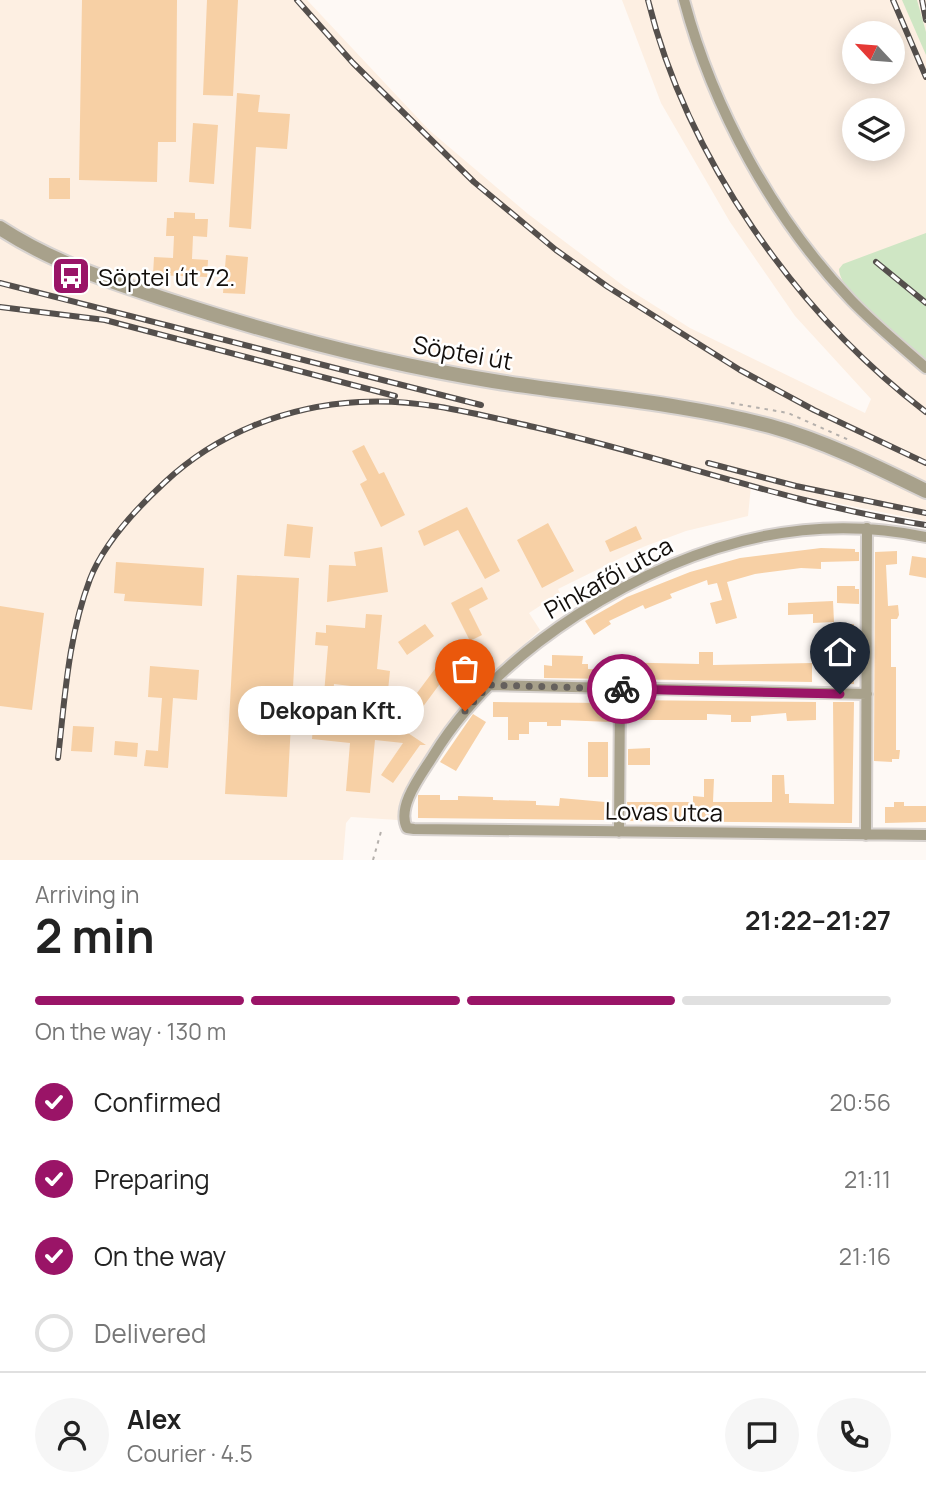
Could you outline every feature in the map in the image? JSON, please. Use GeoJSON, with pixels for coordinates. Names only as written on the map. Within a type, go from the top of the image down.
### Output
{"type":"FeatureCollection","features":[{"type":"Feature","properties":{"kind":"street"},"geometry":{"type":"LineString","coordinates":[[684,0],[725,111],[751,162],[776,202],[851,299],[926,368]]}},
{"type":"Feature","properties":{"kind":"street","name":"Söptei út"},"geometry":{"type":"LineString","coordinates":[[0,228],[45,254],[94,275],[278,334],[429,370],[720,414],[769,426],[828,446],[926,491]]}},
{"type":"Feature","properties":{"kind":"street"},"geometry":{"type":"LineString","coordinates":[[866,835],[867,528]]}},
{"type":"Feature","properties":{"kind":"street","name":"Pinkafői utca"},"geometry":{"type":"LineString","coordinates":[[405,822],[408,801],[445,736],[489,685],[536,642],[633,582],[692,555],[747,538],[778,533],[867,528],[926,537]]}},
{"type":"Feature","properties":{"kind":"street"},"geometry":{"type":"LineString","coordinates":[[489,685],[867,694]]}},
{"type":"Feature","properties":{"kind":"street"},"geometry":{"type":"LineString","coordinates":[[619,832],[620,689]]}},
{"type":"Feature","properties":{"kind":"street","name":"Lovas utca"},"geometry":{"type":"LineString","coordinates":[[405,822],[407,828],[414,829],[926,835]]}},
{"type":"Feature","properties":{"kind":"path"},"geometry":{"type":"LineString","coordinates":[[373,860],[383,828]]}},
{"type":"Feature","properties":{"kind":"shaded area"},"geometry":{"type":"Polygon","coordinates":[[[0,0],[307,0],[429,130],[528,214],[625,287],[690,328],[865,413],[871,399],[795,316],[730,222],[661,103],[622,0],[926,0],[926,521],[751,486],[748,516],[686,531],[643,547],[558,589],[560,593],[529,613],[540,630],[481,684],[437,741],[410,787],[398,820],[351,817],[346,823],[343,860],[0,860],[0,0]]]}},
{"type":"Feature","properties":{"kind":"green space"},"geometry":{"type":"Polygon","coordinates":[[[902,0],[917,0],[926,32],[926,55],[902,0]]]}},
{"type":"Feature","properties":{"kind":"green space"},"geometry":{"type":"Polygon","coordinates":[[[926,233],[926,361],[861,304],[842,279],[839,269],[843,264],[926,233]]]}},
{"type":"Feature","properties":{"kind":"building"},"geometry":{"type":"Polygon","coordinates":[[[82,0],[177,0],[176,142],[158,142],[157,182],[79,180],[82,0]]]}},
{"type":"Feature","properties":{"kind":"building"},"geometry":{"type":"Polygon","coordinates":[[[207,0],[238,0],[233,96],[203,95],[207,0]]]}},
{"type":"Feature","properties":{"kind":"building"},"geometry":{"type":"Polygon","coordinates":[[[237,93],[260,95],[258,112],[290,114],[287,149],[256,147],[251,229],[229,227],[237,93]]]}},
{"type":"Feature","properties":{"kind":"building"},"geometry":{"type":"Polygon","coordinates":[[[193,123],[218,125],[214,184],[189,182],[193,123]]]}},
{"type":"Feature","properties":{"kind":"building"},"geometry":{"type":"Polygon","coordinates":[[[49,178],[70,178],[70,199],[49,199],[49,178]]]}},
{"type":"Feature","properties":{"kind":"building"},"geometry":{"type":"Polygon","coordinates":[[[174,212],[195,213],[195,219],[208,219],[207,237],[193,236],[192,259],[208,260],[207,277],[153,275],[154,257],[173,258],[174,236],[166,236],[167,218],[174,218],[174,212]]]}},
{"type":"Feature","properties":{"kind":"building"},"geometry":{"type":"Polygon","coordinates":[[[226,255],[248,257],[245,294],[223,293],[226,255]]]}},
{"type":"Feature","properties":{"kind":"building"},"geometry":{"type":"Polygon","coordinates":[[[364,445],[379,474],[384,472],[405,515],[381,527],[360,484],[367,480],[352,451],[364,445]]]}},
{"type":"Feature","properties":{"kind":"building"},"geometry":{"type":"Polygon","coordinates":[[[467,507],[500,571],[485,579],[458,530],[424,546],[418,531],[467,507]]]}},
{"type":"Feature","properties":{"kind":"building"},"geometry":{"type":"Polygon","coordinates":[[[548,523],[574,571],[542,588],[517,540],[548,523]]]}},
{"type":"Feature","properties":{"kind":"building"},"geometry":{"type":"Polygon","coordinates":[[[287,524],[313,527],[310,558],[284,556],[287,524]]]}},
{"type":"Feature","properties":{"kind":"building"},"geometry":{"type":"Polygon","coordinates":[[[636,526],[642,539],[610,552],[605,541],[636,526]]]}},
{"type":"Feature","properties":{"kind":"building"},"geometry":{"type":"Polygon","coordinates":[[[382,547],[388,592],[327,602],[329,565],[356,566],[354,552],[382,547]]]}},
{"type":"Feature","properties":{"kind":"building"},"geometry":{"type":"Polygon","coordinates":[[[821,548],[855,549],[855,552],[859,552],[859,561],[821,562],[821,569],[801,568],[755,574],[727,582],[737,618],[716,624],[710,603],[722,600],[717,583],[708,585],[707,580],[670,594],[672,598],[645,609],[643,605],[609,621],[611,624],[594,635],[585,621],[627,597],[690,572],[740,558],[821,548]]]}},
{"type":"Feature","properties":{"kind":"building"},"geometry":{"type":"Polygon","coordinates":[[[897,551],[897,564],[886,565],[888,606],[898,605],[899,615],[897,619],[891,619],[891,667],[896,667],[896,750],[900,750],[899,759],[892,759],[892,762],[874,761],[875,552],[897,551]]]}},
{"type":"Feature","properties":{"kind":"building"},"geometry":{"type":"Polygon","coordinates":[[[912,556],[926,558],[926,578],[909,575],[912,556]]]}},
{"type":"Feature","properties":{"kind":"building"},"geometry":{"type":"Polygon","coordinates":[[[116,562],[204,568],[202,606],[124,601],[125,594],[114,593],[116,562]]]}},
{"type":"Feature","properties":{"kind":"building"},"geometry":{"type":"Polygon","coordinates":[[[237,575],[299,578],[287,797],[225,794],[237,575]]]}},
{"type":"Feature","properties":{"kind":"building"},"geometry":{"type":"Polygon","coordinates":[[[837,586],[855,586],[855,589],[859,589],[859,604],[837,603],[837,586]]]}},
{"type":"Feature","properties":{"kind":"building"},"geometry":{"type":"Polygon","coordinates":[[[482,587],[488,599],[469,609],[482,635],[470,641],[451,603],[482,587]]]}},
{"type":"Feature","properties":{"kind":"building"},"geometry":{"type":"Polygon","coordinates":[[[833,601],[834,622],[813,623],[813,614],[788,615],[788,603],[833,601]]]}},
{"type":"Feature","properties":{"kind":"building"},"geometry":{"type":"Polygon","coordinates":[[[0,606],[44,613],[32,710],[0,706],[0,606]]]}},
{"type":"Feature","properties":{"kind":"building"},"geometry":{"type":"Polygon","coordinates":[[[366,614],[382,615],[377,669],[390,671],[387,700],[417,693],[446,654],[456,662],[405,731],[426,745],[420,745],[393,783],[381,775],[403,743],[375,740],[370,793],[346,791],[350,743],[312,739],[313,726],[355,731],[359,687],[334,684],[332,707],[323,706],[328,646],[315,645],[316,632],[326,633],[326,625],[365,628],[366,614]]]}},
{"type":"Feature","properties":{"kind":"building"},"geometry":{"type":"Polygon","coordinates":[[[425,624],[434,636],[407,655],[398,642],[425,624]]]}},
{"type":"Feature","properties":{"kind":"building"},"geometry":{"type":"Polygon","coordinates":[[[835,624],[854,624],[855,643],[835,643],[835,624]]]}},
{"type":"Feature","properties":{"kind":"building"},"geometry":{"type":"Polygon","coordinates":[[[699,652],[713,652],[713,665],[812,663],[812,682],[544,678],[544,665],[552,666],[552,655],[583,656],[582,664],[588,664],[588,669],[606,670],[606,662],[699,664],[699,652]]]}},
{"type":"Feature","properties":{"kind":"building"},"geometry":{"type":"Polygon","coordinates":[[[150,666],[199,670],[197,700],[173,698],[168,768],[144,766],[146,750],[158,751],[162,698],[148,697],[150,666]]]}},
{"type":"Feature","properties":{"kind":"building"},"geometry":{"type":"Polygon","coordinates":[[[834,667],[854,667],[854,684],[834,684],[834,667]]]}},
{"type":"Feature","properties":{"kind":"building"},"geometry":{"type":"Polygon","coordinates":[[[628,700],[816,702],[816,720],[787,721],[786,713],[751,716],[751,722],[731,722],[731,715],[707,714],[707,720],[628,720],[628,700]]]}},
{"type":"Feature","properties":{"kind":"building"},"geometry":{"type":"Polygon","coordinates":[[[493,702],[612,703],[612,720],[561,720],[561,726],[547,726],[547,722],[529,722],[529,734],[519,734],[519,740],[508,740],[508,717],[493,717],[493,702]]]}},
{"type":"Feature","properties":{"kind":"building"},"geometry":{"type":"Polygon","coordinates":[[[833,702],[854,702],[852,823],[627,821],[627,802],[693,802],[693,796],[704,797],[704,779],[714,779],[713,802],[772,802],[772,775],[784,775],[785,794],[789,794],[789,803],[834,804],[833,702]]]}},
{"type":"Feature","properties":{"kind":"building"},"geometry":{"type":"Polygon","coordinates":[[[473,714],[486,722],[456,771],[440,762],[473,714]]]}},
{"type":"Feature","properties":{"kind":"building"},"geometry":{"type":"Polygon","coordinates":[[[73,726],[94,727],[92,752],[71,751],[73,726]]]}},
{"type":"Feature","properties":{"kind":"building"},"geometry":{"type":"Polygon","coordinates":[[[115,741],[138,743],[137,757],[114,755],[115,741]]]}},
{"type":"Feature","properties":{"kind":"building"},"geometry":{"type":"Polygon","coordinates":[[[588,742],[608,742],[608,777],[588,777],[588,742]]]}},
{"type":"Feature","properties":{"kind":"building"},"geometry":{"type":"Polygon","coordinates":[[[650,748],[650,765],[628,765],[628,749],[650,748]]]}},
{"type":"Feature","properties":{"kind":"building"},"geometry":{"type":"Polygon","coordinates":[[[418,795],[440,795],[440,800],[458,800],[458,796],[493,797],[493,800],[536,801],[536,805],[559,806],[560,798],[605,802],[604,820],[418,818],[418,795]]]}},
{"type":"Feature","properties":{"kind":"building"},"geometry":{"type":"Polygon","coordinates":[[[894,802],[904,802],[904,806],[926,806],[926,822],[885,823],[885,807],[894,807],[894,802]]]}},
{"type":"Feature","properties":{"kind":"railway"},"geometry":{"type":"LineString","coordinates":[[297,0],[353,63],[474,182],[556,250],[608,287],[740,370],[814,410],[926,463]]}},
{"type":"Feature","properties":{"kind":"railway"},"geometry":{"type":"LineString","coordinates":[[648,0],[666,59],[690,117],[719,174],[753,228],[792,280],[834,328],[879,373],[926,412]]}},
{"type":"Feature","properties":{"kind":"railway"},"geometry":{"type":"LineString","coordinates":[[893,0],[926,77]]}},
{"type":"Feature","properties":{"kind":"railway"},"geometry":{"type":"LineString","coordinates":[[922,0],[926,20]]}},
{"type":"Feature","properties":{"kind":"railway"},"geometry":{"type":"LineString","coordinates":[[876,262],[926,303]]}},
{"type":"Feature","properties":{"kind":"railway"},"geometry":{"type":"LineString","coordinates":[[0,283],[481,405]]}},
{"type":"Feature","properties":{"kind":"railway"},"geometry":{"type":"LineString","coordinates":[[0,307],[105,320],[395,396]]}},
{"type":"Feature","properties":{"kind":"railway"},"geometry":{"type":"LineString","coordinates":[[58,758],[68,667],[77,623],[90,579],[112,540],[164,483],[207,450],[254,425],[306,409],[381,401],[447,408],[583,439],[827,505],[926,525]]}},
{"type":"Feature","properties":{"kind":"railway"},"geometry":{"type":"LineString","coordinates":[[708,463],[796,486],[926,513]]}},
{"type":"Feature","properties":{"kind":"way so far"},"geometry":{"type":"LineString","coordinates":[[465,711],[489,685],[622,689]]}},
{"type":"Feature","properties":{"kind":"place","name":"Söptei út 72."},"geometry":{"type":"Point","coordinates":[71,276]}},
{"type":"Feature","properties":{"kind":"place","name":"Dekopan Kft."},"geometry":{"type":"Point","coordinates":[465,711]}},
{"type":"Feature","properties":{"kind":"route"},"geometry":{"type":"LineString","coordinates":[[622,689],[840,694]]}}]}
